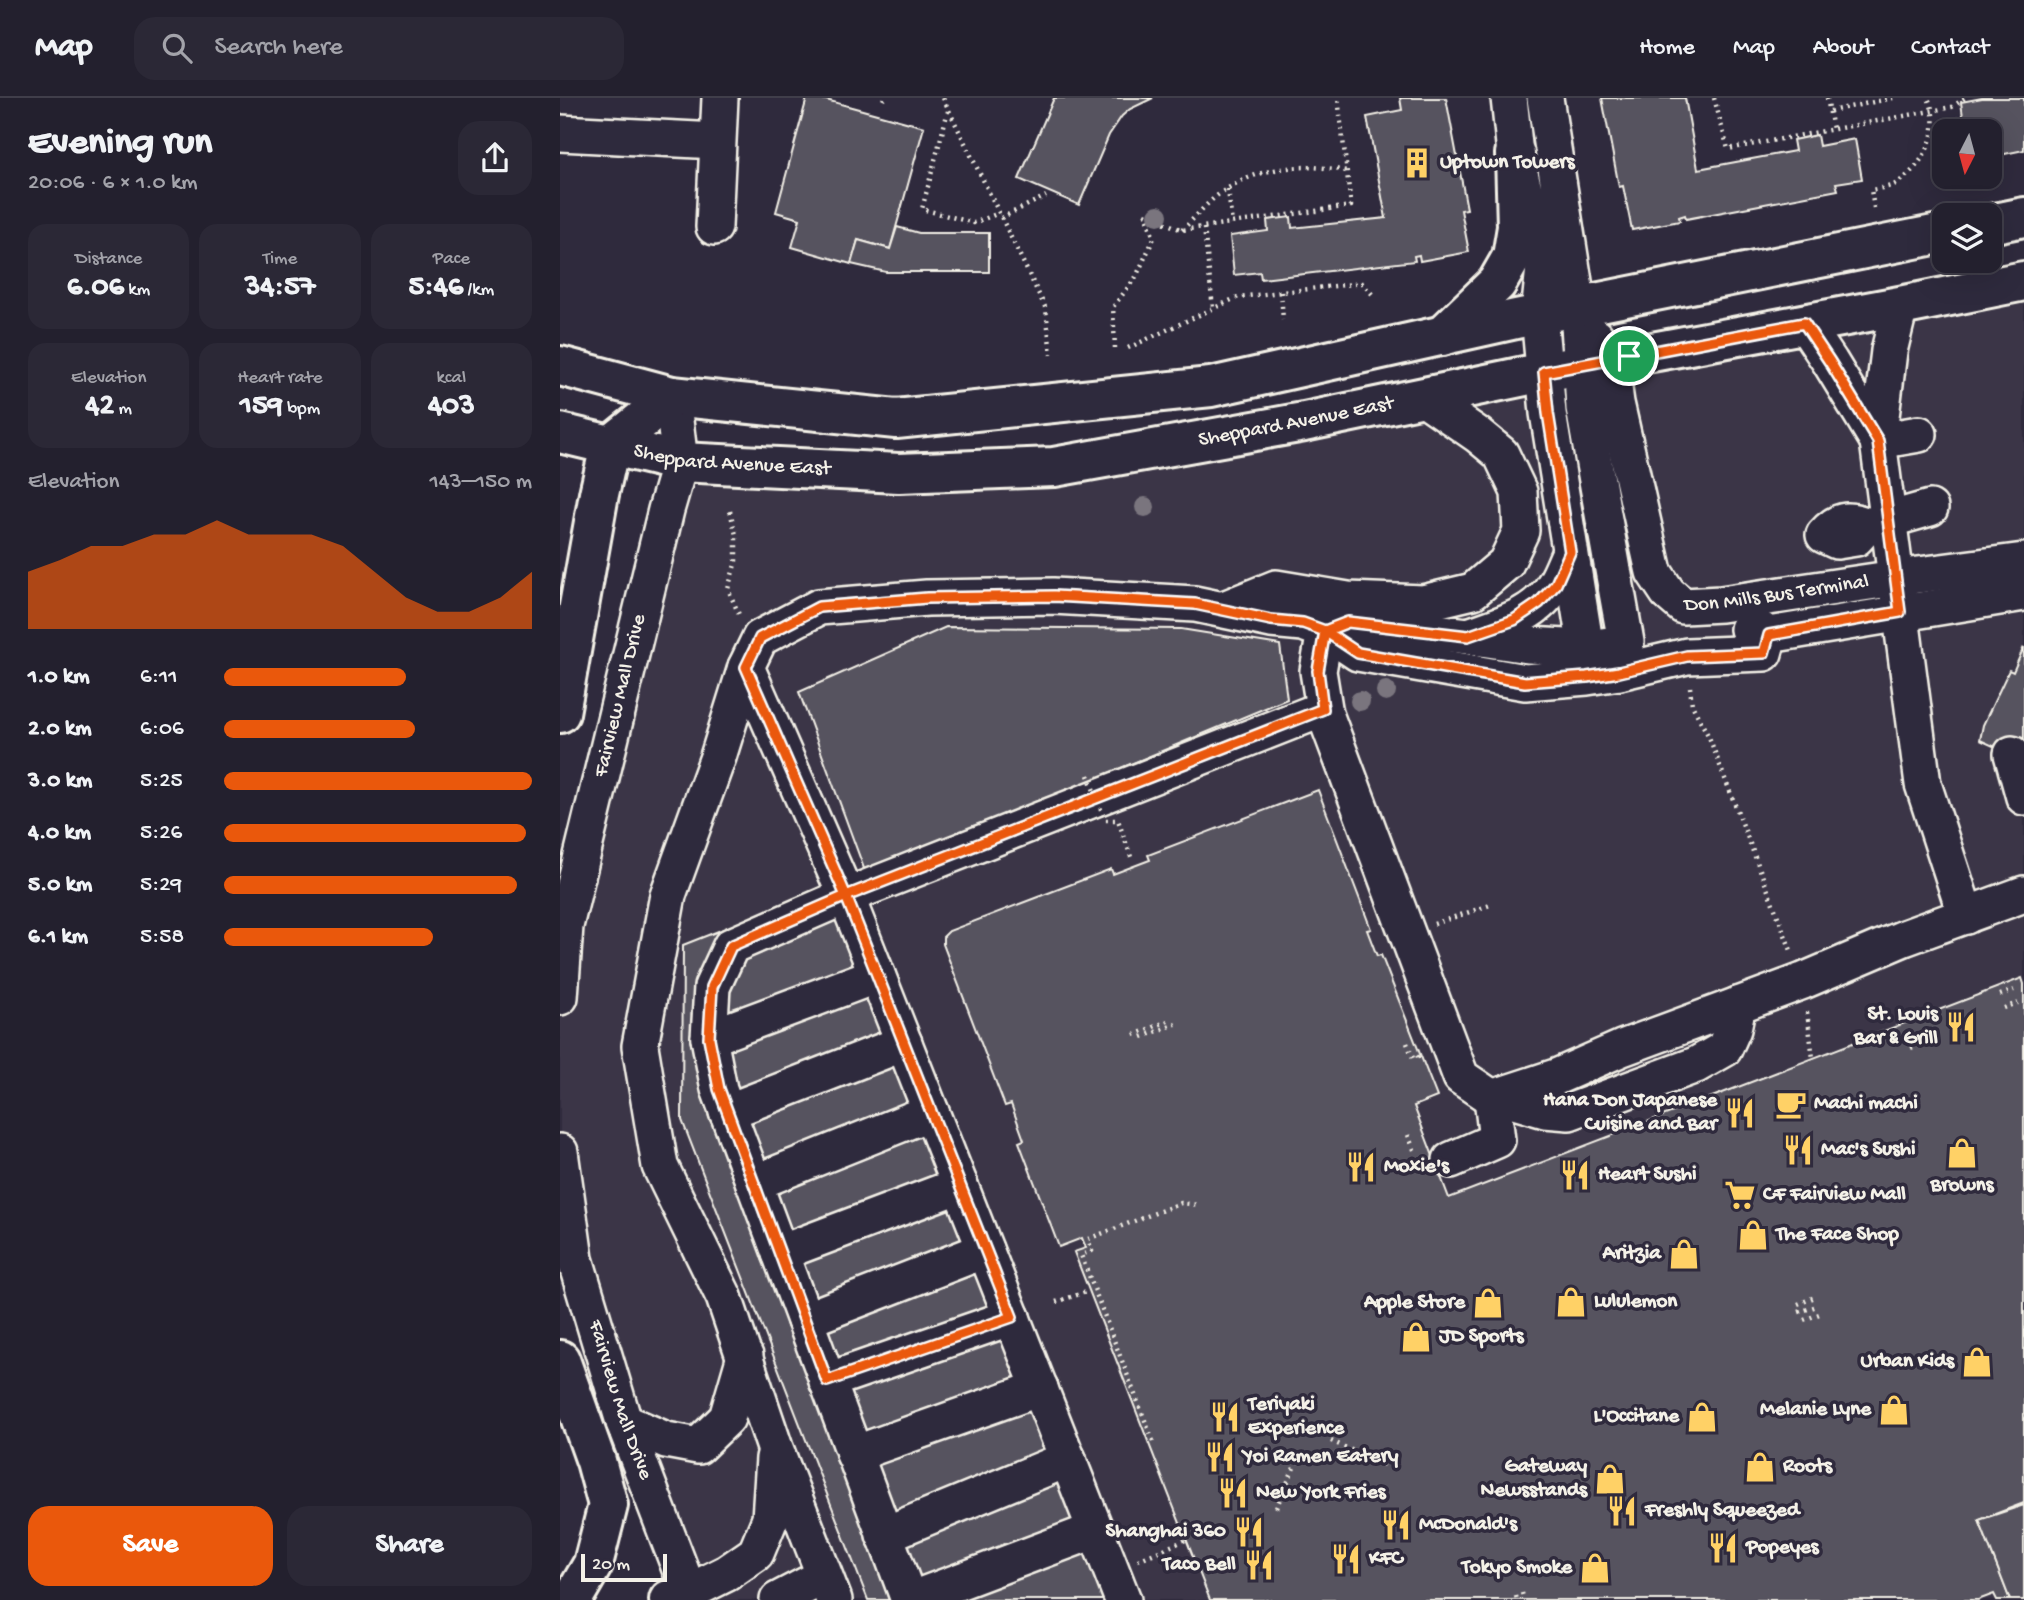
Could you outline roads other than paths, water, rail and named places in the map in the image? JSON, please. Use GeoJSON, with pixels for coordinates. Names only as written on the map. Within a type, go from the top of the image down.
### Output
{"type":"FeatureCollection","features":[{"type":"Feature","properties":{"kind":"main road"},"geometry":{"type":"LineString","coordinates":[[1442,336],[1497,283],[1512,257],[1517,227],[1516,154]]}},
{"type":"Feature","properties":{"kind":"main road"},"geometry":{"type":"LineString","coordinates":[[2002,222],[2024,217]]}},
{"type":"Feature","properties":{"kind":"main road"},"geometry":{"type":"LineString","coordinates":[[560,366],[672,396],[896,419],[1211,387],[1539,315],[1932,235]]}},
{"type":"Feature","properties":{"kind":"main road","name":"Sheppard Avenue East"},"geometry":{"type":"LineString","coordinates":[[560,433],[680,462],[899,473],[1054,467],[1304,422],[1578,366],[2024,281]]}},
{"type":"Feature","properties":{"kind":"main road"},"geometry":{"type":"LineString","coordinates":[[560,713],[610,446],[672,396]]}},
{"type":"Feature","properties":{"kind":"main road"},"geometry":{"type":"LineString","coordinates":[[560,1360],[596,1461],[608,1505],[593,1564],[572,1600]]}},
{"type":"Feature","properties":{"kind":"street"},"geometry":{"type":"LineString","coordinates":[[714,227],[720,98]]}},
{"type":"Feature","properties":{"kind":"street"},"geometry":{"type":"LineString","coordinates":[[1509,98],[1516,154],[1544,267],[1539,315],[1578,366],[1623,657]]}},
{"type":"Feature","properties":{"kind":"street"},"geometry":{"type":"LineString","coordinates":[[1545,98],[1578,307]]}},
{"type":"Feature","properties":{"kind":"street"},"geometry":{"type":"LineString","coordinates":[[560,134],[717,141]]}},
{"type":"Feature","properties":{"kind":"street"},"geometry":{"type":"LineString","coordinates":[[1900,306],[1889,351],[1878,441],[1878,523],[1896,578],[1923,784],[1966,916]]}},
{"type":"Feature","properties":{"kind":"street","name":"Don Mills Bus Terminal"},"geometry":{"type":"LineString","coordinates":[[1578,307],[1578,366],[1616,403],[1654,572],[1668,593],[1683,606],[1721,604],[2024,561]]}},
{"type":"Feature","properties":{"kind":"street"},"geometry":{"type":"LineString","coordinates":[[1804,323],[1878,441]]}},
{"type":"Feature","properties":{"kind":"street"},"geometry":{"type":"LineString","coordinates":[[1578,366],[1548,413],[1587,648]]}},
{"type":"Feature","properties":{"kind":"street","name":"Fairview Mall Drive"},"geometry":{"type":"LineString","coordinates":[[560,997],[565,926],[680,462],[672,396]]}},
{"type":"Feature","properties":{"kind":"street"},"geometry":{"type":"LineString","coordinates":[[1224,609],[1276,588],[1348,600],[1423,603],[1473,591],[1506,563],[1521,531],[1519,492],[1501,454],[1423,397]]}},
{"type":"Feature","properties":{"kind":"street"},"geometry":{"type":"LineString","coordinates":[[1878,441],[1919,434]]}},
{"type":"Feature","properties":{"kind":"street"},"geometry":{"type":"LineString","coordinates":[[1878,523],[1930,509]]}},
{"type":"Feature","properties":{"kind":"street"},"geometry":{"type":"LineString","coordinates":[[1468,636],[1514,620],[1539,603],[1556,584],[1570,552]]}},
{"type":"Feature","properties":{"kind":"street"},"geometry":{"type":"LineString","coordinates":[[1325,631],[1348,622],[1528,645],[1587,648],[1623,657],[1764,653],[1769,635],[2024,593]]}},
{"type":"Feature","properties":{"kind":"street"},"geometry":{"type":"LineString","coordinates":[[778,1600],[829,1588],[775,1448],[724,1297],[660,1166],[640,1046],[668,895],[760,638],[819,607],[927,598],[1054,596],[1195,604],[1271,620],[1303,623],[1325,631],[1358,653],[1525,682],[1587,677],[1623,657]]}},
{"type":"Feature","properties":{"kind":"street"},"geometry":{"type":"LineString","coordinates":[[1325,631],[1318,671],[1323,709],[1461,1077],[1495,1097],[1556,1077],[1622,1048],[1803,981],[1903,939],[2024,894]]}},
{"type":"Feature","properties":{"kind":"street"},"geometry":{"type":"LineString","coordinates":[[752,656],[1119,1592]]}},
{"type":"Feature","properties":{"kind":"street"},"geometry":{"type":"LineString","coordinates":[[1096,1530],[909,1600],[719,1089],[709,1038],[712,987],[731,946],[1093,786],[1323,709]]}},
{"type":"Feature","properties":{"kind":"street"},"geometry":{"type":"LineString","coordinates":[[2012,754],[2024,797]]}},
{"type":"Feature","properties":{"kind":"street"},"geometry":{"type":"LineString","coordinates":[[709,1038],[877,975]]}},
{"type":"Feature","properties":{"kind":"street"},"geometry":{"type":"LineString","coordinates":[[727,1112],[904,1043]]}},
{"type":"Feature","properties":{"kind":"street"},"geometry":{"type":"LineString","coordinates":[[1451,1160],[1497,1140],[1495,1097]]}},
{"type":"Feature","properties":{"kind":"street"},"geometry":{"type":"LineString","coordinates":[[754,1184],[931,1112]]}},
{"type":"Feature","properties":{"kind":"street","name":"Fairview Mall Drive"},"geometry":{"type":"LineString","coordinates":[[560,1152],[575,1259],[624,1422],[684,1597]]}},
{"type":"Feature","properties":{"kind":"street"},"geometry":{"type":"LineString","coordinates":[[780,1253],[960,1185]]}},
{"type":"Feature","properties":{"kind":"street"},"geometry":{"type":"LineString","coordinates":[[804,1320],[985,1250]]}},
{"type":"Feature","properties":{"kind":"street"},"geometry":{"type":"LineString","coordinates":[[827,1381],[1012,1317]]}},
{"type":"Feature","properties":{"kind":"street"},"geometry":{"type":"LineString","coordinates":[[624,1422],[666,1440],[698,1446],[727,1418],[745,1356]]}},
{"type":"Feature","properties":{"kind":"street"},"geometry":{"type":"LineString","coordinates":[[854,1454],[1040,1388]]}},
{"type":"Feature","properties":{"kind":"street"},"geometry":{"type":"LineString","coordinates":[[684,1597],[756,1553],[770,1519],[775,1448]]}},
{"type":"Feature","properties":{"kind":"street"},"geometry":{"type":"LineString","coordinates":[[884,1535],[1068,1459]]}},
{"type":"Feature","properties":{"kind":"place","name":"Uptown Towers"},"geometry":{"type":"Point","coordinates":[1417,163]}},
{"type":"Feature","properties":{"kind":"place","name":"St. Louis Bar & Grill"},"geometry":{"type":"Point","coordinates":[1961,1027]}},
{"type":"Feature","properties":{"kind":"place","name":"Machi machi"},"geometry":{"type":"Point","coordinates":[1791,1104]}},
{"type":"Feature","properties":{"kind":"place","name":"Hana Don Japanese Cuisine and Bar"},"geometry":{"type":"Point","coordinates":[1740,1113]}},
{"type":"Feature","properties":{"kind":"place","name":"Mac's Sushi"},"geometry":{"type":"Point","coordinates":[1798,1150]}},
{"type":"Feature","properties":{"kind":"place","name":"Browns"},"geometry":{"type":"Point","coordinates":[1962,1153]}},
{"type":"Feature","properties":{"kind":"place","name":"Moxie's"},"geometry":{"type":"Point","coordinates":[1361,1167]}},
{"type":"Feature","properties":{"kind":"place","name":"Heart Sushi"},"geometry":{"type":"Point","coordinates":[1575,1175]}},
{"type":"Feature","properties":{"kind":"place","name":"CF Fairview Mall"},"geometry":{"type":"Point","coordinates":[1740,1195]}},
{"type":"Feature","properties":{"kind":"place","name":"The Face Shop"},"geometry":{"type":"Point","coordinates":[1753,1235]}},
{"type":"Feature","properties":{"kind":"place","name":"Aritzia"},"geometry":{"type":"Point","coordinates":[1684,1254]}},
{"type":"Feature","properties":{"kind":"place","name":"Lululemon"},"geometry":{"type":"Point","coordinates":[1571,1302]}},
{"type":"Feature","properties":{"kind":"place","name":"Apple Store"},"geometry":{"type":"Point","coordinates":[1488,1303]}},
{"type":"Feature","properties":{"kind":"place","name":"JD Sports"},"geometry":{"type":"Point","coordinates":[1416,1337]}},
{"type":"Feature","properties":{"kind":"place","name":"Urban Kids"},"geometry":{"type":"Point","coordinates":[1977,1362]}},
{"type":"Feature","properties":{"kind":"place","name":"Melanie Lyne"},"geometry":{"type":"Point","coordinates":[1894,1410]}},
{"type":"Feature","properties":{"kind":"place","name":"Teriyaki Experience"},"geometry":{"type":"Point","coordinates":[1225,1417]}},
{"type":"Feature","properties":{"kind":"place","name":"L'Occitane"},"geometry":{"type":"Point","coordinates":[1702,1417]}},
{"type":"Feature","properties":{"kind":"place","name":"Yoi Ramen Eatery"},"geometry":{"type":"Point","coordinates":[1220,1457]}},
{"type":"Feature","properties":{"kind":"place","name":"Roots"},"geometry":{"type":"Point","coordinates":[1760,1467]}},
{"type":"Feature","properties":{"kind":"place","name":"Gateway Newsstands"},"geometry":{"type":"Point","coordinates":[1610,1479]}},
{"type":"Feature","properties":{"kind":"place","name":"New York Fries"},"geometry":{"type":"Point","coordinates":[1233,1493]}},
{"type":"Feature","properties":{"kind":"place","name":"Freshly Squeezed"},"geometry":{"type":"Point","coordinates":[1622,1511]}},
{"type":"Feature","properties":{"kind":"place","name":"McDonald's"},"geometry":{"type":"Point","coordinates":[1396,1525]}},
{"type":"Feature","properties":{"kind":"place","name":"Shanghai 360"},"geometry":{"type":"Point","coordinates":[1249,1532]}},
{"type":"Feature","properties":{"kind":"place","name":"Popeyes"},"geometry":{"type":"Point","coordinates":[1723,1548]}},
{"type":"Feature","properties":{"kind":"place","name":"KFC"},"geometry":{"type":"Point","coordinates":[1346,1559]}},
{"type":"Feature","properties":{"kind":"place","name":"Taco Bell"},"geometry":{"type":"Point","coordinates":[1259,1565]}},
{"type":"Feature","properties":{"kind":"place","name":"Tokyo Smoke"},"geometry":{"type":"Point","coordinates":[1595,1568]}}]}
